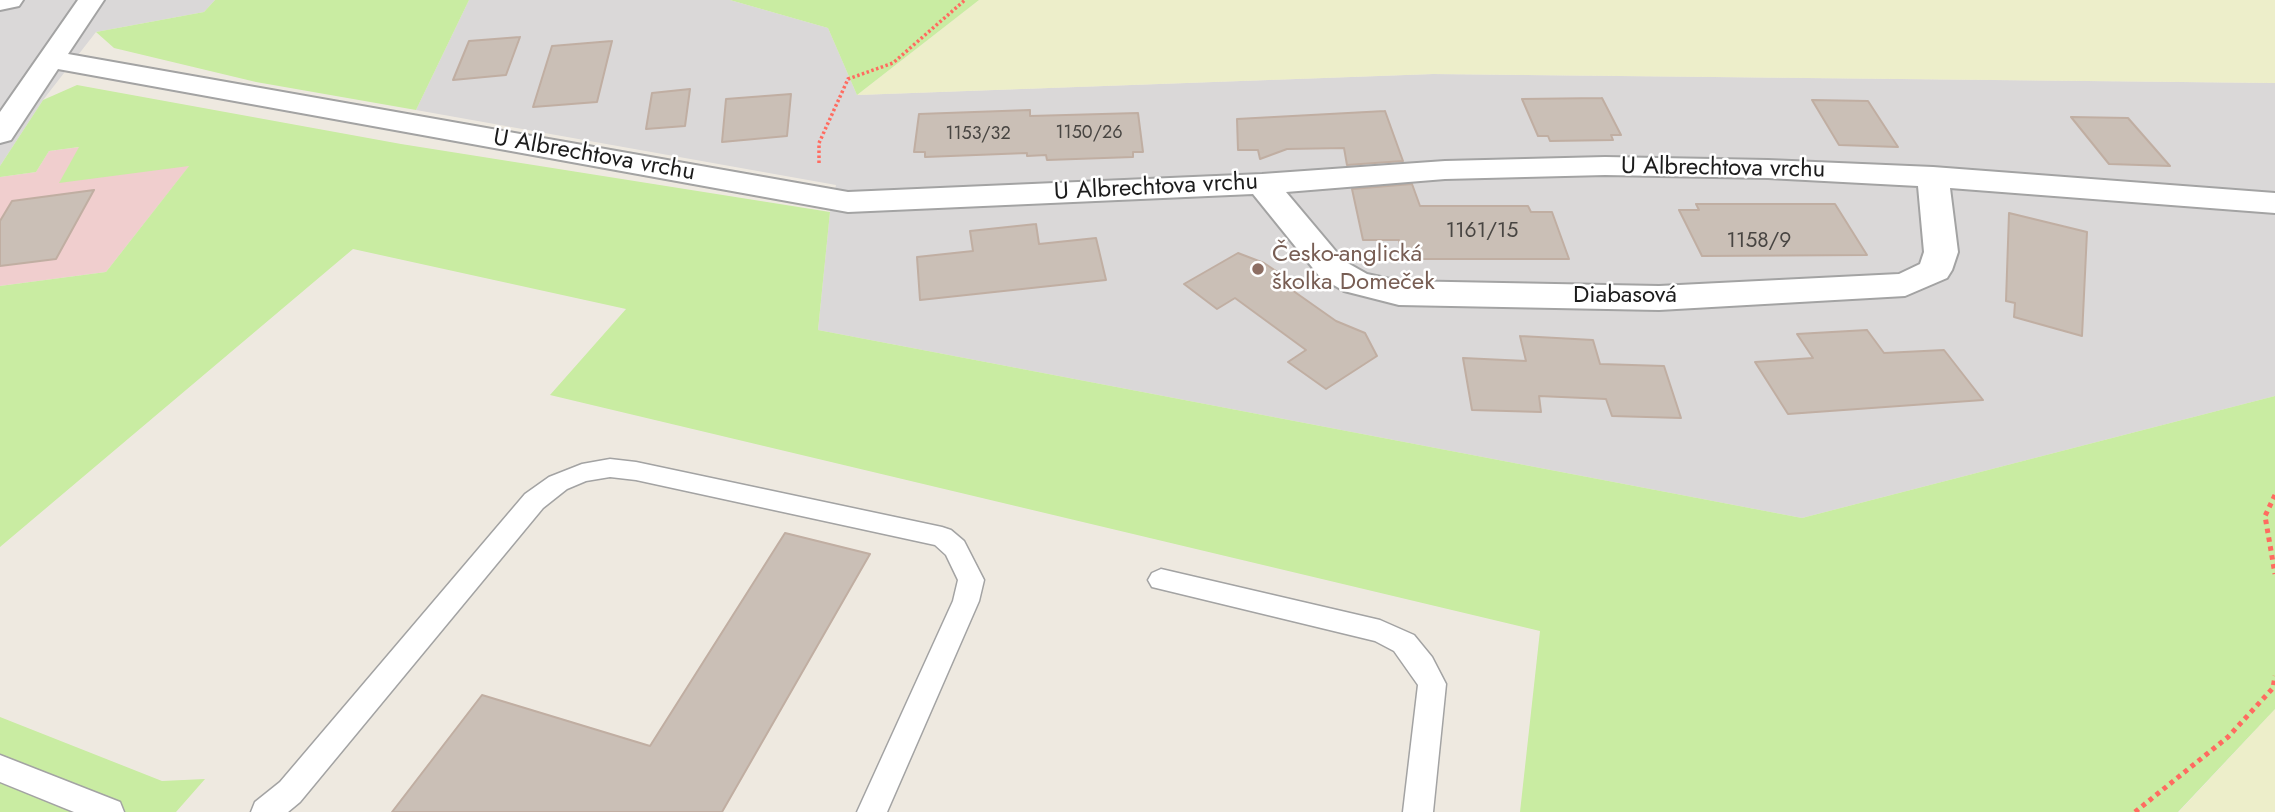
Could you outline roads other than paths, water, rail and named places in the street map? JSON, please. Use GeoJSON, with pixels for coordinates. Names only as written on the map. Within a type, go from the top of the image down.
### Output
{"type":"FeatureCollection","features":[{"type":"Feature","properties":{"kind":"street"},"geometry":{"type":"LineString","coordinates":[[0,2],[10,0]]}},
{"type":"Feature","properties":{"kind":"street"},"geometry":{"type":"LineString","coordinates":[[0,134],[91,0]]}},
{"type":"Feature","properties":{"kind":"street","name":"U Albrechtova vrchu"},"geometry":{"type":"LineString","coordinates":[[49,59],[848,202],[1262,184],[1445,170],[1605,166],[1768,169],[1933,177],[2275,203]]}},
{"type":"Feature","properties":{"kind":"street","name":"Diabasová"},"geometry":{"type":"LineString","coordinates":[[1262,184],[1332,269],[1356,283],[1399,293],[1659,298],[1905,285],[1935,270],[1941,252],[1933,177]]}},
{"type":"Feature","properties":{"kind":"lane"},"geometry":{"type":"LineString","coordinates":[[266,812],[290,792],[534,500],[558,483],[582,473],[610,468],[636,471],[942,537],[955,548],[971,580],[966,601],[872,812]]}},
{"type":"Feature","properties":{"kind":"lane"},"geometry":{"type":"LineString","coordinates":[[1161,580],[1380,631],[1404,643],[1422,665],[1432,684],[1418,812]]}},
{"type":"Feature","properties":{"kind":"lane"},"geometry":{"type":"LineString","coordinates":[[0,768],[109,812]]}},
{"type":"Feature","properties":{"kind":"place","name":"Česko-anglická školka Domeček"},"geometry":{"type":"Point","coordinates":[1258,269]}}]}
